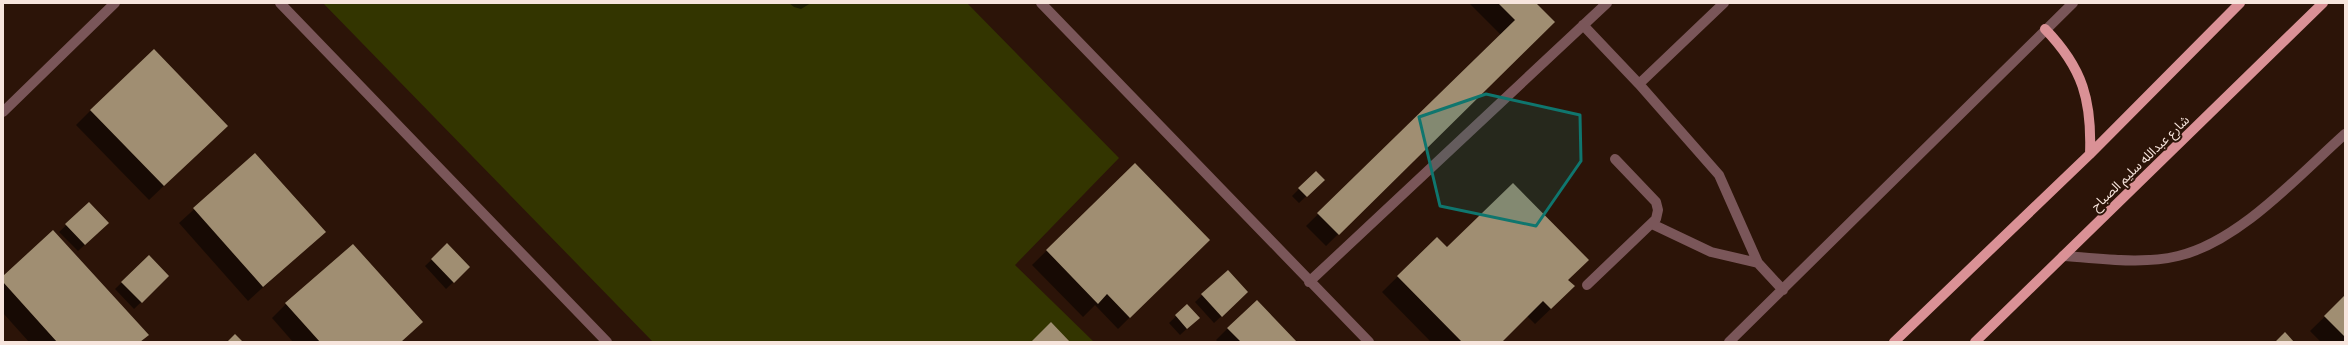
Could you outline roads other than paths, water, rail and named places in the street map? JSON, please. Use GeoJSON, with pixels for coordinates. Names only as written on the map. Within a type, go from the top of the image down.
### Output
{"type":"FeatureCollection","features":[{"type":"Feature","properties":{"kind":"main road"},"geometry":{"type":"LineString","coordinates":[[1894,342],[2090,154],[2240,3]]}},
{"type":"Feature","properties":{"kind":"main road","name":"شارع عبدالله سليم الصباح"},"geometry":{"type":"LineString","coordinates":[[1975,342],[2323,3]]}},
{"type":"Feature","properties":{"kind":"main road"},"geometry":{"type":"LineString","coordinates":[[2045,29],[2062,47],[2077,71],[2087,97],[2091,125],[2090,154]]}},
{"type":"Feature","properties":{"kind":"street"},"geometry":{"type":"LineString","coordinates":[[3,112],[115,3]]}},
{"type":"Feature","properties":{"kind":"street"},"geometry":{"type":"LineString","coordinates":[[280,3],[607,342]]}},
{"type":"Feature","properties":{"kind":"street"},"geometry":{"type":"LineString","coordinates":[[1309,282],[1607,3]]}},
{"type":"Feature","properties":{"kind":"street"},"geometry":{"type":"LineString","coordinates":[[1639,84],[1724,3]]}},
{"type":"Feature","properties":{"kind":"street"},"geometry":{"type":"LineString","coordinates":[[1729,342],[2073,3]]}},
{"type":"Feature","properties":{"kind":"street"},"geometry":{"type":"LineString","coordinates":[[1047,5],[1309,282],[1368,342]]}},
{"type":"Feature","properties":{"kind":"street"},"geometry":{"type":"LineString","coordinates":[[1583,25],[1639,84],[1719,175],[1758,263],[1783,290]]}},
{"type":"Feature","properties":{"kind":"street"},"geometry":{"type":"LineString","coordinates":[[2063,256],[2150,260],[2178,256],[2204,248],[2228,235],[2250,219],[2345,134]]}},
{"type":"Feature","properties":{"kind":"street"},"geometry":{"type":"LineString","coordinates":[[1587,285],[1652,224],[1656,219],[1658,210],[1656,202],[1615,159]]}},
{"type":"Feature","properties":{"kind":"street"},"geometry":{"type":"LineString","coordinates":[[1652,224],[1711,252],[1758,263]]}}]}
